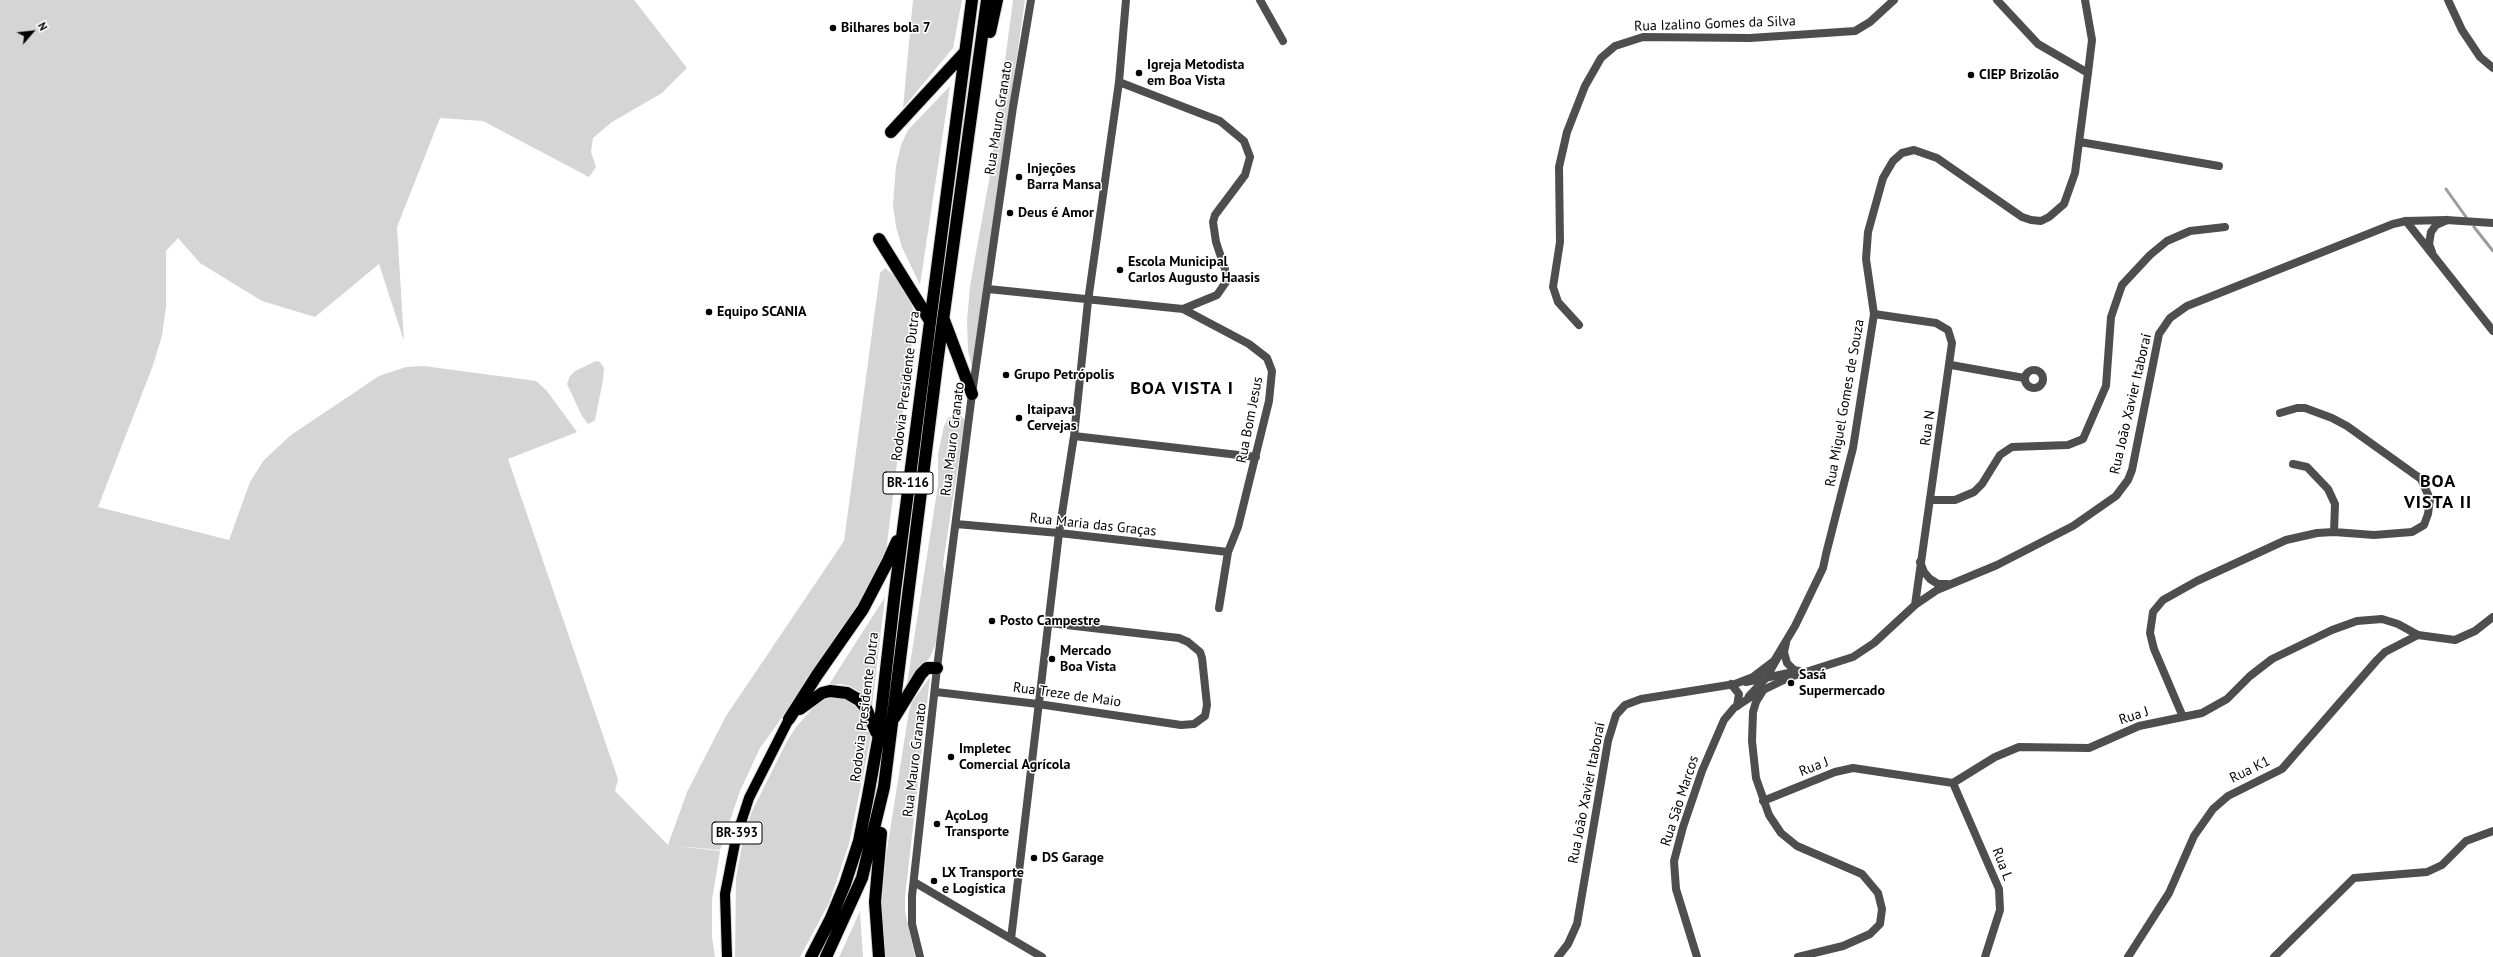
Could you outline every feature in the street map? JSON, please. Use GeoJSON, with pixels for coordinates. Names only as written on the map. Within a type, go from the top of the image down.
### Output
{"type":"FeatureCollection","features":[{"type":"Feature","properties":{"kind":"highway","name":"Rodovia Presidente Dutra"},"geometry":{"type":"LineString","coordinates":[[811,957],[832,918],[857,848],[878,740],[903,525],[972,0]]}},
{"type":"Feature","properties":{"kind":"highway","name":"Rodovia Presidente Dutra"},"geometry":{"type":"LineString","coordinates":[[826,957],[862,878],[884,787],[943,318],[987,0]]}},
{"type":"Feature","properties":{"kind":"highway"},"geometry":{"type":"LineString","coordinates":[[967,143],[997,0]]}},
{"type":"Feature","properties":{"kind":"highway"},"geometry":{"type":"LineString","coordinates":[[891,132],[966,52]]}},
{"type":"Feature","properties":{"kind":"highway"},"geometry":{"type":"LineString","coordinates":[[879,239],[930,322]]}},
{"type":"Feature","properties":{"kind":"highway"},"geometry":{"type":"LineString","coordinates":[[943,318],[972,394]]}},
{"type":"Feature","properties":{"kind":"highway","name":"BR-393"},"geometry":{"type":"LineString","coordinates":[[789,719],[816,675],[863,608],[888,561],[903,525]]}},
{"type":"Feature","properties":{"kind":"highway"},"geometry":{"type":"LineString","coordinates":[[891,722],[921,674],[927,668],[937,668]]}},
{"type":"Feature","properties":{"kind":"highway","name":"BR-393"},"geometry":{"type":"LineString","coordinates":[[789,719],[806,703],[822,693],[830,691],[847,693],[859,700],[866,708],[872,718],[878,740]]}},
{"type":"Feature","properties":{"kind":"highway"},"geometry":{"type":"LineString","coordinates":[[879,957],[875,902],[884,787]]}},
{"type":"Feature","properties":{"kind":"main road","name":"BR-393"},"geometry":{"type":"LineString","coordinates":[[726,957],[725,894],[736,838],[749,798],[789,719]]}},
{"type":"Feature","properties":{"kind":"street","name":"Rua Mauro Granato"},"geometry":{"type":"LineString","coordinates":[[920,957],[911,909],[936,692],[937,668],[972,394],[1013,107],[1030,0]]}},
{"type":"Feature","properties":{"kind":"street"},"geometry":{"type":"LineString","coordinates":[[1011,939],[1059,533],[1074,436],[1088,301],[1119,82],[1126,0]]}},
{"type":"Feature","properties":{"kind":"street"},"geometry":{"type":"LineString","coordinates":[[1260,0],[1284,42]]}},
{"type":"Feature","properties":{"kind":"street","name":"Rua Izalino Gomes da Silva"},"geometry":{"type":"LineString","coordinates":[[1578,325],[1558,302],[1553,287],[1553,277],[1560,242],[1559,167],[1567,132],[1585,86],[1604,55],[1622,42],[1643,37],[1750,38],[1855,31],[1870,22],[1894,0]]}},
{"type":"Feature","properties":{"kind":"street"},"geometry":{"type":"LineString","coordinates":[[1997,0],[2038,44],[2088,73]]}},
{"type":"Feature","properties":{"kind":"street"},"geometry":{"type":"LineString","coordinates":[[1874,314],[1866,259],[1868,232],[1883,178],[1897,156],[1914,150],[1937,158],[2022,217],[2041,221],[2056,212],[2064,204],[2070,193],[2080,142],[2092,40],[2085,0]]}},
{"type":"Feature","properties":{"kind":"street"},"geometry":{"type":"LineString","coordinates":[[2448,0],[2469,40],[2480,57],[2493,68]]}},
{"type":"Feature","properties":{"kind":"street"},"geometry":{"type":"LineString","coordinates":[[1119,82],[1220,121],[1244,141],[1250,156],[1245,174],[1215,215],[1213,222],[1216,242],[1225,270],[1226,282],[1217,295],[1183,309]]}},
{"type":"Feature","properties":{"kind":"street"},"geometry":{"type":"LineString","coordinates":[[2080,142],[2219,166]]}},
{"type":"Feature","properties":{"kind":"street"},"geometry":{"type":"LineString","coordinates":[[2432,254],[2429,244],[2431,232],[2436,225],[2448,220]]}},
{"type":"Feature","properties":{"kind":"street","name":"Rua João Xavier Itaboraí"},"geometry":{"type":"LineString","coordinates":[[1760,691],[1790,677],[1842,662],[1863,651],[1889,631],[1915,606],[1947,584],[1997,565],[2072,526],[2103,506],[2123,488],[2135,457],[2159,334],[2170,318],[2193,302],[2373,230],[2406,221],[2448,220],[2493,223]]}},
{"type":"Feature","properties":{"kind":"street"},"geometry":{"type":"LineString","coordinates":[[2406,221],[2493,331]]}},
{"type":"Feature","properties":{"kind":"street"},"geometry":{"type":"LineString","coordinates":[[1931,500],[1955,500],[1974,492],[1982,484],[2000,455],[2012,447],[2073,444],[2083,440],[2106,386],[2111,316],[2122,286],[2150,255],[2167,241],[2190,231],[2225,226]]}},
{"type":"Feature","properties":{"kind":"street","name":"Rua Bom Jesus"},"geometry":{"type":"LineString","coordinates":[[988,289],[1088,301],[1183,309],[1249,344],[1262,353],[1271,364],[1272,371],[1269,401],[1238,527],[1228,552],[1219,608]]}},
{"type":"Feature","properties":{"kind":"street","name":"Rua N"},"geometry":{"type":"LineString","coordinates":[[1874,314],[1930,321],[1945,327],[1951,338],[1951,365],[1931,500],[1920,559],[1915,606]]}},
{"type":"Feature","properties":{"kind":"street","name":"Rua Miguel Gomes de Souza"},"geometry":{"type":"LineString","coordinates":[[1744,681],[1767,668],[1784,647],[1822,568],[1853,448],[1874,314]]}},
{"type":"Feature","properties":{"kind":"street"},"geometry":{"type":"LineString","coordinates":[[1951,365],[2024,378]]}},
{"type":"Feature","properties":{"kind":"street"},"geometry":{"type":"LineString","coordinates":[[2183,717],[2151,640],[2150,620],[2156,606],[2186,586],[2275,544],[2299,536],[2334,532],[2374,535],[2416,531],[2424,525],[2430,509],[2430,499],[2426,488],[2420,479],[2410,470],[2332,418],[2305,408],[2297,408],[2280,413]]}},
{"type":"Feature","properties":{"kind":"street"},"geometry":{"type":"LineString","coordinates":[[1074,436],[1256,457]]}},
{"type":"Feature","properties":{"kind":"street"},"geometry":{"type":"LineString","coordinates":[[2293,464],[2307,467],[2328,489],[2335,504],[2334,532]]}},
{"type":"Feature","properties":{"kind":"street","name":"Rua Maria das Graças"},"geometry":{"type":"LineString","coordinates":[[956,524],[1059,533],[1228,552]]}},
{"type":"Feature","properties":{"kind":"street"},"geometry":{"type":"LineString","coordinates":[[1920,559],[1924,572],[1930,579],[1938,584],[1947,584]]}},
{"type":"Feature","properties":{"kind":"street","name":"Rua J"},"geometry":{"type":"LineString","coordinates":[[1763,801],[1835,772],[1853,768],[1953,783],[1995,757],[2019,747],[2089,748],[2127,730],[2202,713],[2219,705],[2272,659],[2344,626],[2366,619],[2382,619],[2398,624],[2418,635],[2448,640],[2461,638],[2475,631],[2493,617]]}},
{"type":"Feature","properties":{"kind":"street","name":"Rua Treze de Maio"},"geometry":{"type":"LineString","coordinates":[[936,692],[1038,704],[1181,725],[1194,724],[1205,716],[1207,705],[1202,658],[1194,646],[1179,638],[1048,623]]}},
{"type":"Feature","properties":{"kind":"street","name":"Rua K1"},"geometry":{"type":"LineString","coordinates":[[2128,957],[2169,892],[2194,836],[2213,809],[2228,796],[2282,770],[2377,660],[2390,649],[2418,635]]}},
{"type":"Feature","properties":{"kind":"street"},"geometry":{"type":"LineString","coordinates":[[1784,647],[1787,663],[1794,670],[1801,671]]}},
{"type":"Feature","properties":{"kind":"street"},"geometry":{"type":"LineString","coordinates":[[1739,705],[1766,678],[1784,647]]}},
{"type":"Feature","properties":{"kind":"street"},"geometry":{"type":"LineString","coordinates":[[1739,705],[1739,694],[1733,684],[1801,671],[1816,670]]}},
{"type":"Feature","properties":{"kind":"street","name":"Rua João Xavier Itaboraí"},"geometry":{"type":"LineString","coordinates":[[1558,957],[1568,944],[1577,924],[1608,741],[1616,715],[1625,706],[1641,699],[1744,681]]}},
{"type":"Feature","properties":{"kind":"street"},"geometry":{"type":"LineString","coordinates":[[1760,691],[1752,715],[1753,761],[1763,801],[1775,826],[1788,839],[1808,852],[1862,874],[1873,886],[1882,905],[1880,924],[1870,934],[1843,946],[1798,957]]}},
{"type":"Feature","properties":{"kind":"street","name":"Rua São Marcos"},"geometry":{"type":"LineString","coordinates":[[1697,957],[1676,889],[1674,861],[1683,827],[1702,772],[1724,720],[1739,705],[1760,691]]}},
{"type":"Feature","properties":{"kind":"street"},"geometry":{"type":"LineString","coordinates":[[1739,705],[1747,707],[1752,715]]}},
{"type":"Feature","properties":{"kind":"street","name":"Rua L"},"geometry":{"type":"LineString","coordinates":[[1953,783],[1999,890],[2000,910],[1985,957]]}},
{"type":"Feature","properties":{"kind":"street"},"geometry":{"type":"LineString","coordinates":[[2274,957],[2354,878],[2427,872],[2442,865],[2466,841],[2493,831]]}},
{"type":"Feature","properties":{"kind":"street"},"geometry":{"type":"LineString","coordinates":[[914,882],[1042,957]]}},
{"type":"Feature","properties":{"kind":"shaded area"},"geometry":{"type":"Polygon","coordinates":[[[0,0],[634,0],[687,68],[662,93],[612,122],[593,138],[591,152],[596,167],[589,177],[483,121],[440,118],[397,227],[404,341],[379,264],[315,317],[262,301],[200,263],[178,238],[166,251],[166,307],[162,336],[152,368],[98,507],[229,540],[250,482],[264,460],[291,435],[379,376],[406,367],[424,366],[536,381],[547,391],[577,432],[508,459],[618,779],[615,791],[668,845],[720,851],[712,900],[712,937],[715,957],[0,957],[0,0]]]}},
{"type":"Feature","properties":{"kind":"shaded area"},"geometry":{"type":"Polygon","coordinates":[[[913,0],[962,0],[953,48],[903,108],[913,0]]]}},
{"type":"Feature","properties":{"kind":"shaded area"},"geometry":{"type":"Polygon","coordinates":[[[1013,0],[1025,0],[972,367],[968,351],[967,321],[970,286],[990,175],[1013,0]]]}},
{"type":"Feature","properties":{"kind":"shaded area"},"geometry":{"type":"Polygon","coordinates":[[[950,86],[920,285],[902,247],[896,227],[893,205],[896,166],[901,145],[908,130],[950,86]]]}},
{"type":"Feature","properties":{"kind":"shaded area"},"geometry":{"type":"Polygon","coordinates":[[[885,268],[897,278],[911,301],[915,317],[886,552],[873,582],[814,673],[760,748],[740,791],[720,850],[668,845],[687,792],[726,716],[844,541],[880,273],[885,268]]]}},
{"type":"Feature","properties":{"kind":"shaded area"},"geometry":{"type":"Polygon","coordinates":[[[596,361],[600,362],[604,368],[603,380],[595,420],[588,424],[582,416],[567,384],[570,376],[575,371],[596,361]]]}},
{"type":"Feature","properties":{"kind":"shaded area"},"geometry":{"type":"Polygon","coordinates":[[[958,413],[965,420],[943,564],[945,577],[938,638],[930,657],[906,690],[938,485],[938,454],[944,426],[948,418],[958,413]]]}},
{"type":"Feature","properties":{"kind":"shaded area"},"geometry":{"type":"Polygon","coordinates":[[[885,597],[872,707],[861,693],[850,686],[839,684],[828,686],[885,597]]]}},
{"type":"Feature","properties":{"kind":"shaded area"},"geometry":{"type":"Polygon","coordinates":[[[930,677],[905,897],[905,911],[915,957],[884,957],[881,912],[885,862],[909,711],[912,702],[930,677]]]}},
{"type":"Feature","properties":{"kind":"shaded area"},"geometry":{"type":"Polygon","coordinates":[[[837,695],[858,704],[872,731],[849,844],[829,903],[800,957],[735,957],[736,878],[744,834],[752,811],[786,743],[796,727],[821,699],[837,695]]]}},
{"type":"Feature","properties":{"kind":"shaded area"},"geometry":{"type":"Polygon","coordinates":[[[860,911],[863,957],[839,957],[841,953],[860,911]]]}},
{"type":"Feature","properties":{"kind":"waterway"},"geometry":{"type":"LineString","coordinates":[[2446,189],[2466,217]]}},
{"type":"Feature","properties":{"kind":"waterway"},"geometry":{"type":"LineString","coordinates":[[2474,227],[2493,251]]}},
{"type":"Feature","properties":{"kind":"place","name":"Bilhares bola 7"},"geometry":{"type":"Point","coordinates":[833,28]}},
{"type":"Feature","properties":{"kind":"place","name":"Igreja Metodista em Boa Vista"},"geometry":{"type":"Point","coordinates":[1139,73]}},
{"type":"Feature","properties":{"kind":"place","name":"CIEP Brizolão"},"geometry":{"type":"Point","coordinates":[1971,75]}},
{"type":"Feature","properties":{"kind":"place","name":"Injeções Barra Mansa"},"geometry":{"type":"Point","coordinates":[1019,177]}},
{"type":"Feature","properties":{"kind":"place","name":"Deus é Amor"},"geometry":{"type":"Point","coordinates":[1010,213]}},
{"type":"Feature","properties":{"kind":"place","name":"Escola Municipal Carlos Augusto Haasis"},"geometry":{"type":"Point","coordinates":[1120,270]}},
{"type":"Feature","properties":{"kind":"place","name":"Equipo SCANIA"},"geometry":{"type":"Point","coordinates":[709,312]}},
{"type":"Feature","properties":{"kind":"place","name":"Grupo Petrópolis"},"geometry":{"type":"Point","coordinates":[1006,375]}},
{"type":"Feature","properties":{"kind":"place","name":"Itaipava Cervejas"},"geometry":{"type":"Point","coordinates":[1019,418]}},
{"type":"Feature","properties":{"kind":"place","name":"Posto Campestre"},"geometry":{"type":"Point","coordinates":[992,621]}},
{"type":"Feature","properties":{"kind":"place","name":"Mercado Boa Vista"},"geometry":{"type":"Point","coordinates":[1052,659]}},
{"type":"Feature","properties":{"kind":"place","name":"Sasá Supermercado"},"geometry":{"type":"Point","coordinates":[1791,683]}},
{"type":"Feature","properties":{"kind":"place","name":"Impletec Comercial Agrícola"},"geometry":{"type":"Point","coordinates":[951,757]}},
{"type":"Feature","properties":{"kind":"place","name":"AçoLog Transporte"},"geometry":{"type":"Point","coordinates":[937,824]}},
{"type":"Feature","properties":{"kind":"place","name":"DS Garage"},"geometry":{"type":"Point","coordinates":[1034,858]}},
{"type":"Feature","properties":{"kind":"place","name":"LX Transporte e Logística"},"geometry":{"type":"Point","coordinates":[934,881]}},
{"type":"Feature","properties":{"kind":"district","name":"BOA VISTA I"},"geometry":{"type":"Point","coordinates":[1182,389]}},
{"type":"Feature","properties":{"kind":"district","name":"BOA VISTA II"},"geometry":{"type":"Point","coordinates":[2438,492]}}]}
